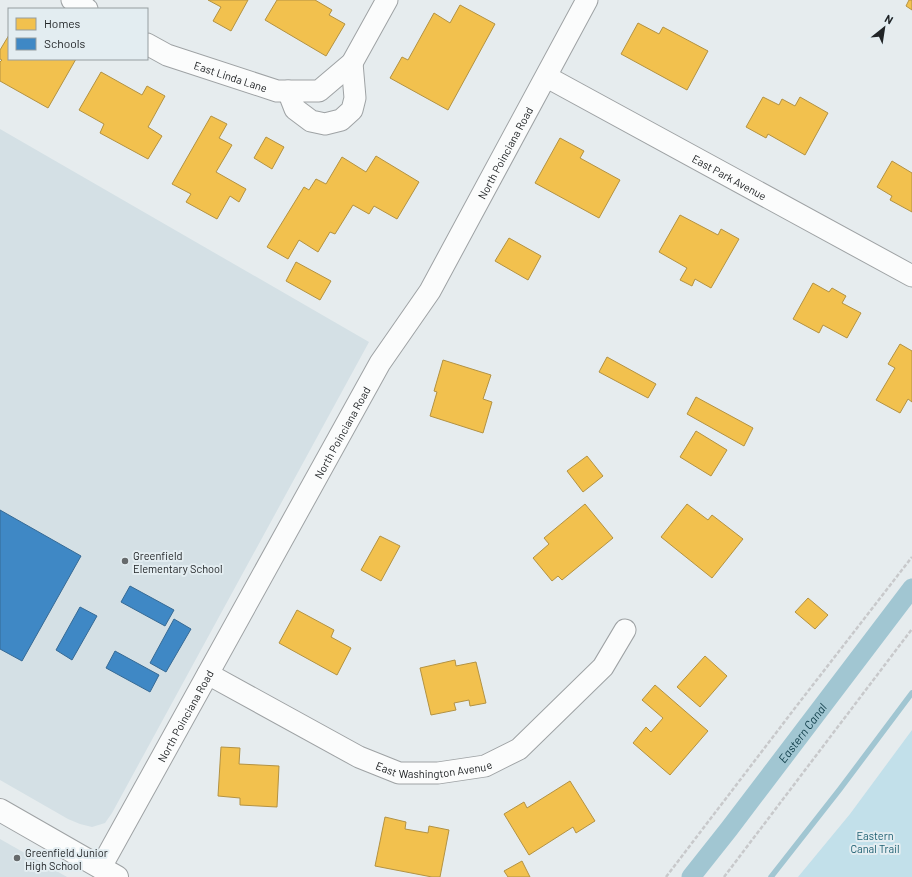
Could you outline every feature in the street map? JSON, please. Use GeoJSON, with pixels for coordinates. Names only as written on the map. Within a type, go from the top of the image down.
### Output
{"type":"FeatureCollection","features":[{"type":"Feature","properties":{"kind":"main road"},"geometry":{"type":"LineString","coordinates":[[0,810],[109,872]]}},
{"type":"Feature","properties":{"kind":"street"},"geometry":{"type":"LineString","coordinates":[[72,0],[85,8]]}},
{"type":"Feature","properties":{"kind":"street"},"geometry":{"type":"LineString","coordinates":[[288,91],[295,109],[311,121],[325,124],[341,120],[352,110],[355,98],[352,63],[387,0]]}},
{"type":"Feature","properties":{"kind":"street","name":"North Poinciana Road"},"geometry":{"type":"LineString","coordinates":[[109,872],[208,674],[380,363],[430,291],[587,0]]}},
{"type":"Feature","properties":{"kind":"street","name":"East Linda Lane"},"geometry":{"type":"LineString","coordinates":[[148,45],[166,55],[277,91],[319,91],[352,63]]}},
{"type":"Feature","properties":{"kind":"street","name":"East Park Avenue"},"geometry":{"type":"LineString","coordinates":[[547,76],[912,276]]}},
{"type":"Feature","properties":{"kind":"street","name":"East Washington Avenue"},"geometry":{"type":"LineString","coordinates":[[208,674],[359,757],[399,773],[438,773],[484,766],[519,749],[603,667],[624,630]]}},
{"type":"Feature","properties":{"kind":"path"},"geometry":{"type":"LineString","coordinates":[[666,877],[912,557]]}},
{"type":"Feature","properties":{"kind":"path"},"geometry":{"type":"LineString","coordinates":[[724,877],[912,630]]}},
{"type":"Feature","properties":{"kind":"shaded area","name":"Greenfield Elementary School"},"geometry":{"type":"Polygon","coordinates":[[[0,129],[369,342],[112,813],[105,823],[92,827],[68,819],[0,780],[0,129]]]}},
{"type":"Feature","properties":{"kind":"shaded area","name":"Greenfield Junior High School"},"geometry":{"type":"Polygon","coordinates":[[[0,839],[67,877],[0,877],[0,839]]]}},
{"type":"Feature","properties":{"kind":"green space","name":"Eastern Canal Trail"},"geometry":{"type":"Polygon","coordinates":[[[912,730],[912,877],[798,877],[850,814],[912,730]]]}},
{"type":"Feature","properties":{"kind":"building: Homes"},"geometry":{"type":"Polygon","coordinates":[[[208,0],[248,0],[231,31],[213,21],[221,7],[208,0]]]}},
{"type":"Feature","properties":{"kind":"building: Homes"},"geometry":{"type":"Polygon","coordinates":[[[277,0],[315,0],[332,10],[329,15],[345,24],[326,56],[265,20],[277,0]]]}},
{"type":"Feature","properties":{"kind":"building: Homes"},"geometry":{"type":"Polygon","coordinates":[[[909,0],[912,0],[912,10],[906,6],[909,0]]]}},
{"type":"Feature","properties":{"kind":"building: Homes"},"geometry":{"type":"Polygon","coordinates":[[[460,5],[495,24],[448,110],[390,78],[402,57],[408,60],[434,13],[450,23],[460,5]]]}},
{"type":"Feature","properties":{"kind":"building: Homes"},"geometry":{"type":"Polygon","coordinates":[[[638,23],[659,34],[663,27],[708,51],[687,90],[621,54],[638,23]]]}},
{"type":"Feature","properties":{"kind":"building: Homes"},"geometry":{"type":"Polygon","coordinates":[[[8,37],[8,60],[75,60],[48,108],[0,81],[0,62],[2,60],[0,59],[0,50],[8,37]]]}},
{"type":"Feature","properties":{"kind":"building: Homes"},"geometry":{"type":"Polygon","coordinates":[[[101,72],[142,95],[147,86],[165,96],[148,127],[162,136],[148,159],[100,133],[104,124],[79,110],[101,72]]]}},
{"type":"Feature","properties":{"kind":"building: Homes"},"geometry":{"type":"Polygon","coordinates":[[[763,97],[779,105],[782,99],[795,106],[800,97],[828,113],[805,155],[768,134],[766,138],[746,127],[763,97]]]}},
{"type":"Feature","properties":{"kind":"building: Homes"},"geometry":{"type":"Polygon","coordinates":[[[211,116],[227,124],[219,138],[232,145],[216,172],[246,189],[239,202],[230,196],[217,219],[186,202],[191,194],[172,184],[211,116]]]}},
{"type":"Feature","properties":{"kind":"building: Homes"},"geometry":{"type":"Polygon","coordinates":[[[266,137],[284,147],[272,169],[254,158],[266,137]]]}},
{"type":"Feature","properties":{"kind":"building: Homes"},"geometry":{"type":"Polygon","coordinates":[[[560,138],[584,151],[580,158],[620,180],[599,218],[535,183],[560,138]]]}},
{"type":"Feature","properties":{"kind":"building: Homes"},"geometry":{"type":"Polygon","coordinates":[[[376,156],[419,182],[397,219],[374,206],[369,214],[353,205],[335,234],[330,232],[318,252],[299,240],[288,259],[267,247],[304,187],[309,190],[316,179],[326,184],[342,157],[366,172],[376,156]]]}},
{"type":"Feature","properties":{"kind":"building: Homes"},"geometry":{"type":"Polygon","coordinates":[[[892,161],[912,173],[912,212],[890,200],[892,196],[877,187],[892,161]]]}},
{"type":"Feature","properties":{"kind":"building: Homes"},"geometry":{"type":"Polygon","coordinates":[[[680,215],[718,235],[721,229],[739,239],[711,288],[695,279],[692,286],[680,280],[687,268],[659,252],[680,215]]]}},
{"type":"Feature","properties":{"kind":"building: Homes"},"geometry":{"type":"Polygon","coordinates":[[[509,238],[541,256],[528,280],[495,261],[509,238]]]}},
{"type":"Feature","properties":{"kind":"building: Homes"},"geometry":{"type":"Polygon","coordinates":[[[296,262],[331,281],[320,300],[286,281],[296,262]]]}},
{"type":"Feature","properties":{"kind":"building: Homes"},"geometry":{"type":"Polygon","coordinates":[[[813,283],[829,292],[832,288],[846,296],[842,303],[861,313],[847,338],[823,325],[819,333],[793,319],[813,283]]]}},
{"type":"Feature","properties":{"kind":"building: Homes"},"geometry":{"type":"Polygon","coordinates":[[[900,344],[912,351],[912,402],[908,399],[900,413],[876,400],[895,368],[888,364],[900,344]]]}},
{"type":"Feature","properties":{"kind":"building: Homes"},"geometry":{"type":"Polygon","coordinates":[[[607,357],[656,384],[648,398],[599,372],[607,357]]]}},
{"type":"Feature","properties":{"kind":"building: Homes"},"geometry":{"type":"Polygon","coordinates":[[[443,360],[491,375],[483,399],[492,402],[483,433],[430,416],[437,392],[434,391],[443,360]]]}},
{"type":"Feature","properties":{"kind":"building: Homes"},"geometry":{"type":"Polygon","coordinates":[[[696,397],[753,428],[744,446],[687,414],[696,397]]]}},
{"type":"Feature","properties":{"kind":"building: Homes"},"geometry":{"type":"Polygon","coordinates":[[[696,431],[727,450],[711,476],[680,457],[696,431]]]}},
{"type":"Feature","properties":{"kind":"building: Homes"},"geometry":{"type":"Polygon","coordinates":[[[587,456],[603,476],[583,492],[567,471],[587,456]]]}},
{"type":"Feature","properties":{"kind":"building: Homes"},"geometry":{"type":"Polygon","coordinates":[[[585,504],[613,538],[562,580],[558,576],[552,581],[533,558],[549,544],[544,538],[585,504]]]}},
{"type":"Feature","properties":{"kind":"building: Homes"},"geometry":{"type":"Polygon","coordinates":[[[687,504],[708,520],[712,515],[743,539],[712,578],[661,537],[687,504]]]}},
{"type":"Feature","properties":{"kind":"building: Homes"},"geometry":{"type":"Polygon","coordinates":[[[380,536],[400,546],[381,581],[361,570],[380,536]]]}},
{"type":"Feature","properties":{"kind":"building: Homes"},"geometry":{"type":"Polygon","coordinates":[[[808,598],[828,615],[815,629],[795,612],[808,598]]]}},
{"type":"Feature","properties":{"kind":"building: Homes"},"geometry":{"type":"Polygon","coordinates":[[[297,610],[334,630],[331,637],[351,648],[337,675],[279,643],[297,610]]]}},
{"type":"Feature","properties":{"kind":"building: Homes"},"geometry":{"type":"Polygon","coordinates":[[[705,656],[727,676],[700,707],[677,687],[705,656]]]}},
{"type":"Feature","properties":{"kind":"building: Homes"},"geometry":{"type":"Polygon","coordinates":[[[455,660],[456,666],[476,662],[486,703],[470,706],[469,700],[454,703],[456,710],[431,715],[420,668],[455,660]]]}},
{"type":"Feature","properties":{"kind":"building: Homes"},"geometry":{"type":"Polygon","coordinates":[[[655,685],[708,731],[670,775],[633,743],[646,727],[651,732],[663,718],[642,700],[655,685]]]}},
{"type":"Feature","properties":{"kind":"building: Homes"},"geometry":{"type":"Polygon","coordinates":[[[221,747],[240,748],[239,764],[279,766],[277,807],[240,805],[240,798],[218,796],[221,747]]]}},
{"type":"Feature","properties":{"kind":"building: Homes"},"geometry":{"type":"Polygon","coordinates":[[[570,781],[595,821],[576,833],[573,827],[529,855],[504,814],[524,802],[527,808],[570,781]]]}},
{"type":"Feature","properties":{"kind":"building: Homes"},"geometry":{"type":"Polygon","coordinates":[[[385,817],[406,822],[405,829],[428,833],[429,826],[449,830],[440,877],[432,877],[375,866],[385,817]]]}},
{"type":"Feature","properties":{"kind":"building: Homes"},"geometry":{"type":"Polygon","coordinates":[[[522,861],[530,877],[508,877],[504,871],[522,861]]]}},
{"type":"Feature","properties":{"kind":"building: Schools"},"geometry":{"type":"Polygon","coordinates":[[[0,510],[81,556],[22,661],[0,649],[0,510]]]}},
{"type":"Feature","properties":{"kind":"building: Schools"},"geometry":{"type":"Polygon","coordinates":[[[130,586],[174,610],[165,626],[121,602],[130,586]]]}},
{"type":"Feature","properties":{"kind":"building: Schools"},"geometry":{"type":"Polygon","coordinates":[[[80,607],[97,616],[72,660],[56,650],[80,607]]]}},
{"type":"Feature","properties":{"kind":"building: Schools"},"geometry":{"type":"Polygon","coordinates":[[[174,619],[191,629],[166,672],[150,663],[174,619]]]}},
{"type":"Feature","properties":{"kind":"building: Schools"},"geometry":{"type":"Polygon","coordinates":[[[115,651],[159,675],[150,692],[106,668],[115,651]]]}},
{"type":"Feature","properties":{"kind":"waterway","name":"Eastern Canal"},"geometry":{"type":"LineString","coordinates":[[691,877],[912,588]]}},
{"type":"Feature","properties":{"kind":"waterway"},"geometry":{"type":"LineString","coordinates":[[771,877],[840,789],[912,693]]}},
{"type":"Feature","properties":{"kind":"place","name":"Greenfield Elementary School"},"geometry":{"type":"Point","coordinates":[125,561]}},
{"type":"Feature","properties":{"kind":"place","name":"Greenfield Junior High School"},"geometry":{"type":"Point","coordinates":[17,858]}}]}
